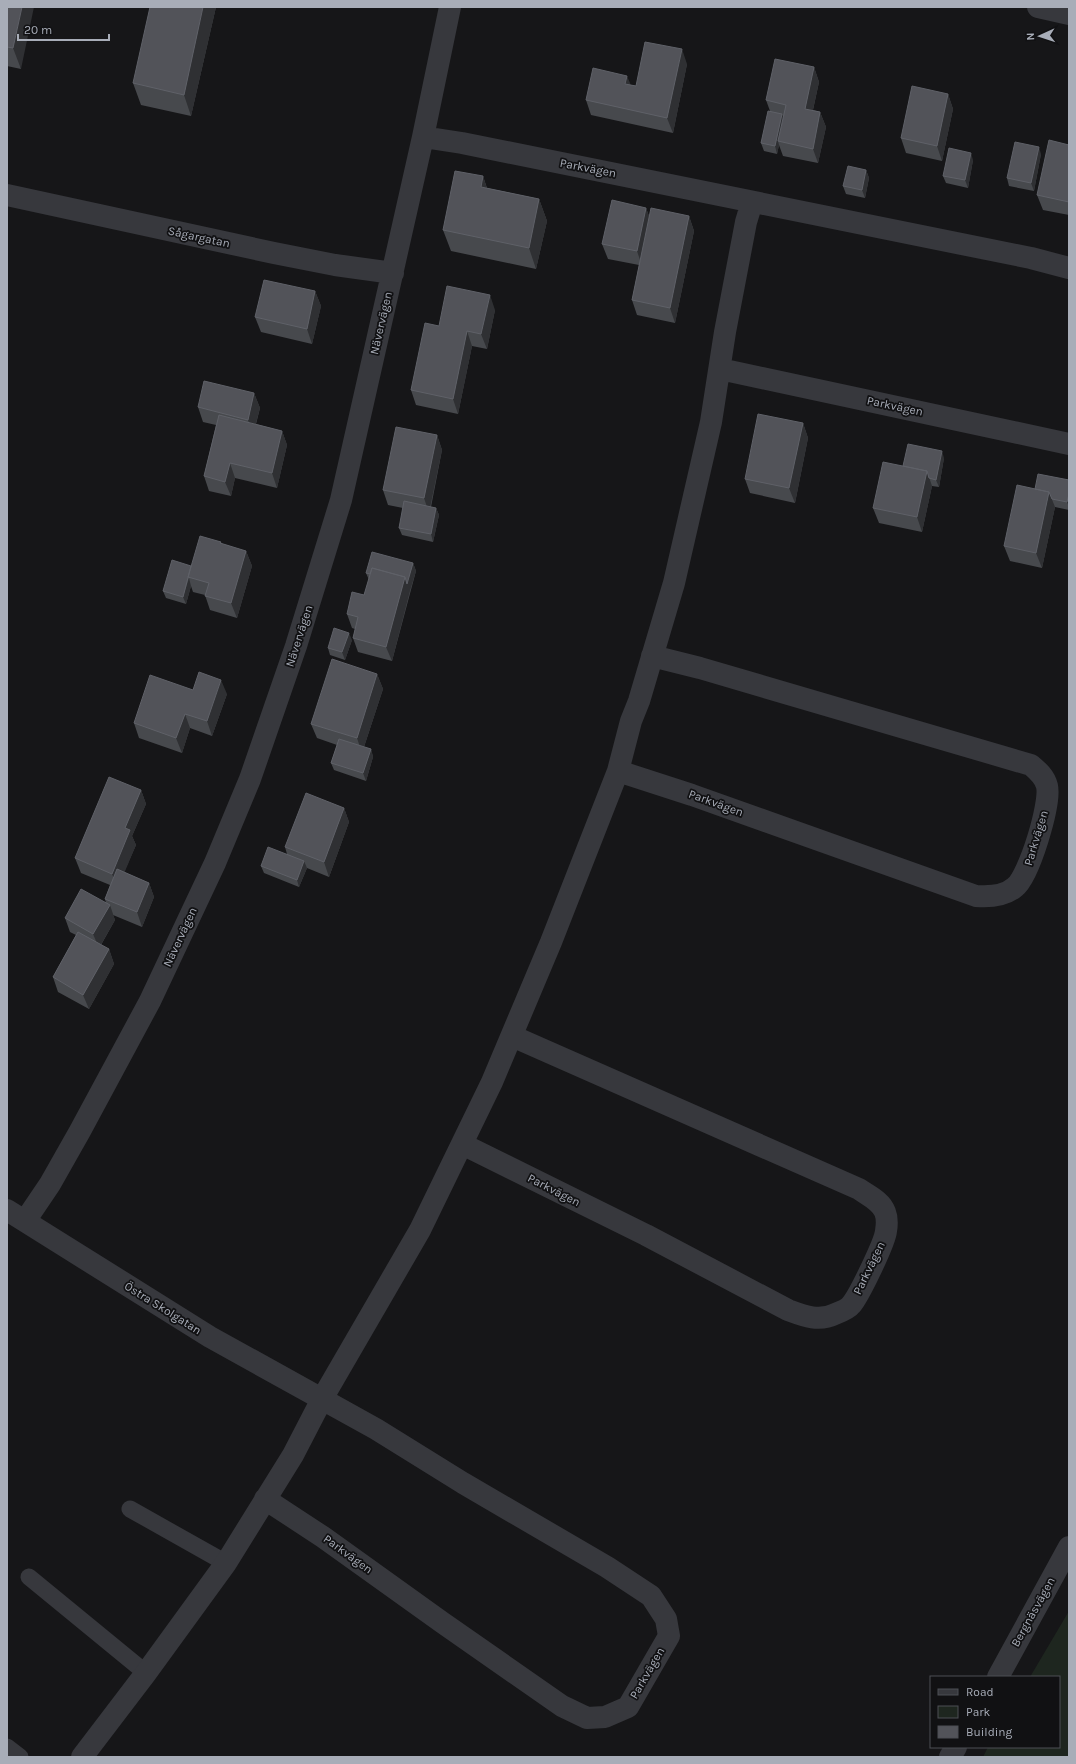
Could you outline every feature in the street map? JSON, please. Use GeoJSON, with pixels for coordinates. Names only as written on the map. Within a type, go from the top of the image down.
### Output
{"type":"FeatureCollection","features":[{"type":"Feature","properties":{"kind":"street","name":"Nävervägen"},"geometry":{"type":"LineString","coordinates":[[16,1216],[50,1184],[150,1001],[215,863],[250,779],[296,646],[341,500],[393,273],[450,7]]}},
{"type":"Feature","properties":{"kind":"street"},"geometry":{"type":"LineString","coordinates":[[1038,7],[1069,14]]}},
{"type":"Feature","properties":{"kind":"street","name":"Parkvägen"},"geometry":{"type":"LineString","coordinates":[[423,137],[1031,258],[1069,268]]}},
{"type":"Feature","properties":{"kind":"street","name":"Sågargatan"},"geometry":{"type":"LineString","coordinates":[[7,195],[305,259],[335,265],[393,273]]}},
{"type":"Feature","properties":{"kind":"street"},"geometry":{"type":"LineString","coordinates":[[90,1754],[146,1673],[226,1563],[293,1455],[322,1399],[420,1230],[492,1082],[512,1036],[551,942],[618,771],[631,721],[639,701],[674,583],[711,422],[725,332],[746,222],[752,202]]}},
{"type":"Feature","properties":{"kind":"street","name":"Parkvägen"},"geometry":{"type":"LineString","coordinates":[[720,369],[1069,444]]}},
{"type":"Feature","properties":{"kind":"street","name":"Parkvägen"},"geometry":{"type":"LineString","coordinates":[[618,771],[692,795],[976,896],[990,897],[1015,888],[1024,876],[1043,822],[1047,787],[1042,774],[1031,765],[700,668],[652,656]]}},
{"type":"Feature","properties":{"kind":"street","name":"Parkvägen"},"geometry":{"type":"LineString","coordinates":[[462,1144],[646,1235],[788,1310],[809,1318],[822,1318],[834,1315],[850,1306],[863,1284],[881,1246],[886,1232],[886,1214],[881,1204],[859,1189],[512,1036]]}},
{"type":"Feature","properties":{"kind":"street","name":"Östra Skolgatan"},"geometry":{"type":"LineString","coordinates":[[16,1216],[210,1337],[322,1399]]}},
{"type":"Feature","properties":{"kind":"street","name":"Parkvägen"},"geometry":{"type":"LineString","coordinates":[[265,1499],[323,1536],[443,1623],[562,1706],[588,1718],[605,1717],[628,1707],[669,1636],[666,1619],[651,1596],[607,1567],[463,1483],[376,1428],[322,1399]]}},
{"type":"Feature","properties":{"kind":"street","name":"Bergnäsvägen"},"geometry":{"type":"LineString","coordinates":[[999,1676],[1069,1547]]}},
{"type":"Feature","properties":{"kind":"street"},"geometry":{"type":"LineString","coordinates":[[950,1757],[955,1748]]}},
{"type":"Feature","properties":{"kind":"lane"},"geometry":{"type":"LineString","coordinates":[[130,1509],[226,1563]]}},
{"type":"Feature","properties":{"kind":"lane"},"geometry":{"type":"LineString","coordinates":[[29,1577],[146,1673]]}},
{"type":"Feature","properties":{"kind":"lane"},"geometry":{"type":"LineString","coordinates":[[7,1747],[20,1757]]}},
{"type":"Feature","properties":{"kind":"green space"},"geometry":{"type":"Polygon","coordinates":[[[1069,1611],[1069,1757],[983,1757],[988,1748],[1060,1748],[1060,1676],[1031,1676],[1069,1611]]]}},
{"type":"Feature","properties":{"kind":"building"},"geometry":{"type":"Polygon","coordinates":[[[7,7],[22,7],[13,48],[7,47],[7,7]]]}},
{"type":"Feature","properties":{"kind":"building"},"geometry":{"type":"Polygon","coordinates":[[[150,7],[203,7],[184,95],[133,83],[150,7]]]}},
{"type":"Feature","properties":{"kind":"building"},"geometry":{"type":"Polygon","coordinates":[[[645,42],[682,49],[667,118],[586,100],[593,68],[627,76],[625,84],[636,86],[645,42]]]}},
{"type":"Feature","properties":{"kind":"building"},"geometry":{"type":"Polygon","coordinates":[[[775,59],[814,67],[805,109],[820,112],[813,149],[778,141],[786,105],[766,100],[775,59]]]}},
{"type":"Feature","properties":{"kind":"building"},"geometry":{"type":"Polygon","coordinates":[[[912,86],[948,94],[937,146],[901,138],[912,86]]]}},
{"type":"Feature","properties":{"kind":"building"},"geometry":{"type":"Polygon","coordinates":[[[768,111],[782,114],[775,146],[761,143],[768,111]]]}},
{"type":"Feature","properties":{"kind":"building"},"geometry":{"type":"Polygon","coordinates":[[[1049,140],[1069,145],[1069,202],[1037,195],[1049,140]]]}},
{"type":"Feature","properties":{"kind":"building"},"geometry":{"type":"Polygon","coordinates":[[[1015,142],[1039,147],[1031,183],[1007,178],[1015,142]]]}},
{"type":"Feature","properties":{"kind":"building"},"geometry":{"type":"Polygon","coordinates":[[[949,148],[971,153],[965,180],[943,176],[949,148]]]}},
{"type":"Feature","properties":{"kind":"building"},"geometry":{"type":"Polygon","coordinates":[[[848,166],[866,170],[862,190],[843,186],[848,166]]]}},
{"type":"Feature","properties":{"kind":"building"},"geometry":{"type":"Polygon","coordinates":[[[455,171],[483,176],[481,187],[539,199],[529,248],[443,230],[455,171]]]}},
{"type":"Feature","properties":{"kind":"building"},"geometry":{"type":"Polygon","coordinates":[[[612,200],[646,208],[637,251],[602,244],[612,200]]]}},
{"type":"Feature","properties":{"kind":"building"},"geometry":{"type":"Polygon","coordinates":[[[651,208],[689,216],[670,308],[632,300],[651,208]]]}},
{"type":"Feature","properties":{"kind":"building"},"geometry":{"type":"Polygon","coordinates":[[[264,280],[315,291],[307,329],[255,317],[264,280]]]}},
{"type":"Feature","properties":{"kind":"building"},"geometry":{"type":"Polygon","coordinates":[[[447,286],[490,295],[481,334],[467,331],[453,399],[411,390],[425,323],[439,326],[447,286]]]}},
{"type":"Feature","properties":{"kind":"building"},"geometry":{"type":"Polygon","coordinates":[[[204,381],[254,393],[248,420],[198,407],[204,381]]]}},
{"type":"Feature","properties":{"kind":"building"},"geometry":{"type":"Polygon","coordinates":[[[758,414],[803,423],[789,488],[745,479],[758,414]]]}},
{"type":"Feature","properties":{"kind":"building"},"geometry":{"type":"Polygon","coordinates":[[[219,415],[282,431],[272,473],[230,463],[225,482],[204,476],[219,415]]]}},
{"type":"Feature","properties":{"kind":"building"},"geometry":{"type":"Polygon","coordinates":[[[396,427],[437,435],[424,498],[383,490],[396,427]]]}},
{"type":"Feature","properties":{"kind":"building"},"geometry":{"type":"Polygon","coordinates":[[[908,444],[942,451],[936,480],[929,478],[927,471],[903,466],[908,444]]]}},
{"type":"Feature","properties":{"kind":"building"},"geometry":{"type":"Polygon","coordinates":[[[883,462],[927,471],[917,517],[873,508],[883,462]]]}},
{"type":"Feature","properties":{"kind":"building"},"geometry":{"type":"Polygon","coordinates":[[[1038,474],[1069,480],[1069,494],[1067,502],[1052,499],[1049,492],[1035,489],[1038,474]]]}},
{"type":"Feature","properties":{"kind":"building"},"geometry":{"type":"Polygon","coordinates":[[[1017,485],[1049,492],[1036,553],[1004,546],[1017,485]]]}},
{"type":"Feature","properties":{"kind":"building"},"geometry":{"type":"Polygon","coordinates":[[[404,501],[436,508],[431,534],[399,528],[404,501]]]}},
{"type":"Feature","properties":{"kind":"building"},"geometry":{"type":"Polygon","coordinates":[[[200,536],[246,551],[231,603],[205,596],[209,583],[188,577],[200,536]]]}},
{"type":"Feature","properties":{"kind":"building"},"geometry":{"type":"Polygon","coordinates":[[[372,552],[413,563],[407,584],[405,577],[372,568],[370,574],[366,573],[372,552]]]}},
{"type":"Feature","properties":{"kind":"building"},"geometry":{"type":"Polygon","coordinates":[[[172,560],[191,566],[183,597],[163,591],[172,560]]]}},
{"type":"Feature","properties":{"kind":"building"},"geometry":{"type":"Polygon","coordinates":[[[372,568],[405,577],[386,647],[353,638],[358,617],[347,614],[352,592],[364,595],[372,568]]]}},
{"type":"Feature","properties":{"kind":"building"},"geometry":{"type":"Polygon","coordinates":[[[334,628],[349,633],[342,652],[328,648],[334,628]]]}},
{"type":"Feature","properties":{"kind":"building"},"geometry":{"type":"Polygon","coordinates":[[[332,659],[377,674],[357,738],[311,724],[332,659]]]}},
{"type":"Feature","properties":{"kind":"building"},"geometry":{"type":"Polygon","coordinates":[[[199,672],[221,680],[207,721],[185,714],[176,738],[134,723],[150,675],[193,690],[199,672]]]}},
{"type":"Feature","properties":{"kind":"building"},"geometry":{"type":"Polygon","coordinates":[[[339,739],[371,749],[363,773],[331,763],[339,739]]]}},
{"type":"Feature","properties":{"kind":"building"},"geometry":{"type":"Polygon","coordinates":[[[109,777],[141,790],[125,828],[130,830],[112,874],[75,858],[109,777]]]}},
{"type":"Feature","properties":{"kind":"building"},"geometry":{"type":"Polygon","coordinates":[[[306,793],[344,808],[324,862],[285,847],[306,793]]]}},
{"type":"Feature","properties":{"kind":"building"},"geometry":{"type":"Polygon","coordinates":[[[268,847],[304,861],[297,880],[261,866],[268,847]]]}},
{"type":"Feature","properties":{"kind":"building"},"geometry":{"type":"Polygon","coordinates":[[[117,869],[149,883],[137,912],[105,899],[117,869]]]}},
{"type":"Feature","properties":{"kind":"building"},"geometry":{"type":"Polygon","coordinates":[[[81,889],[110,905],[93,934],[65,918],[81,889]]]}},
{"type":"Feature","properties":{"kind":"building"},"geometry":{"type":"Polygon","coordinates":[[[78,932],[109,949],[83,995],[53,977],[78,932]]]}}]}
